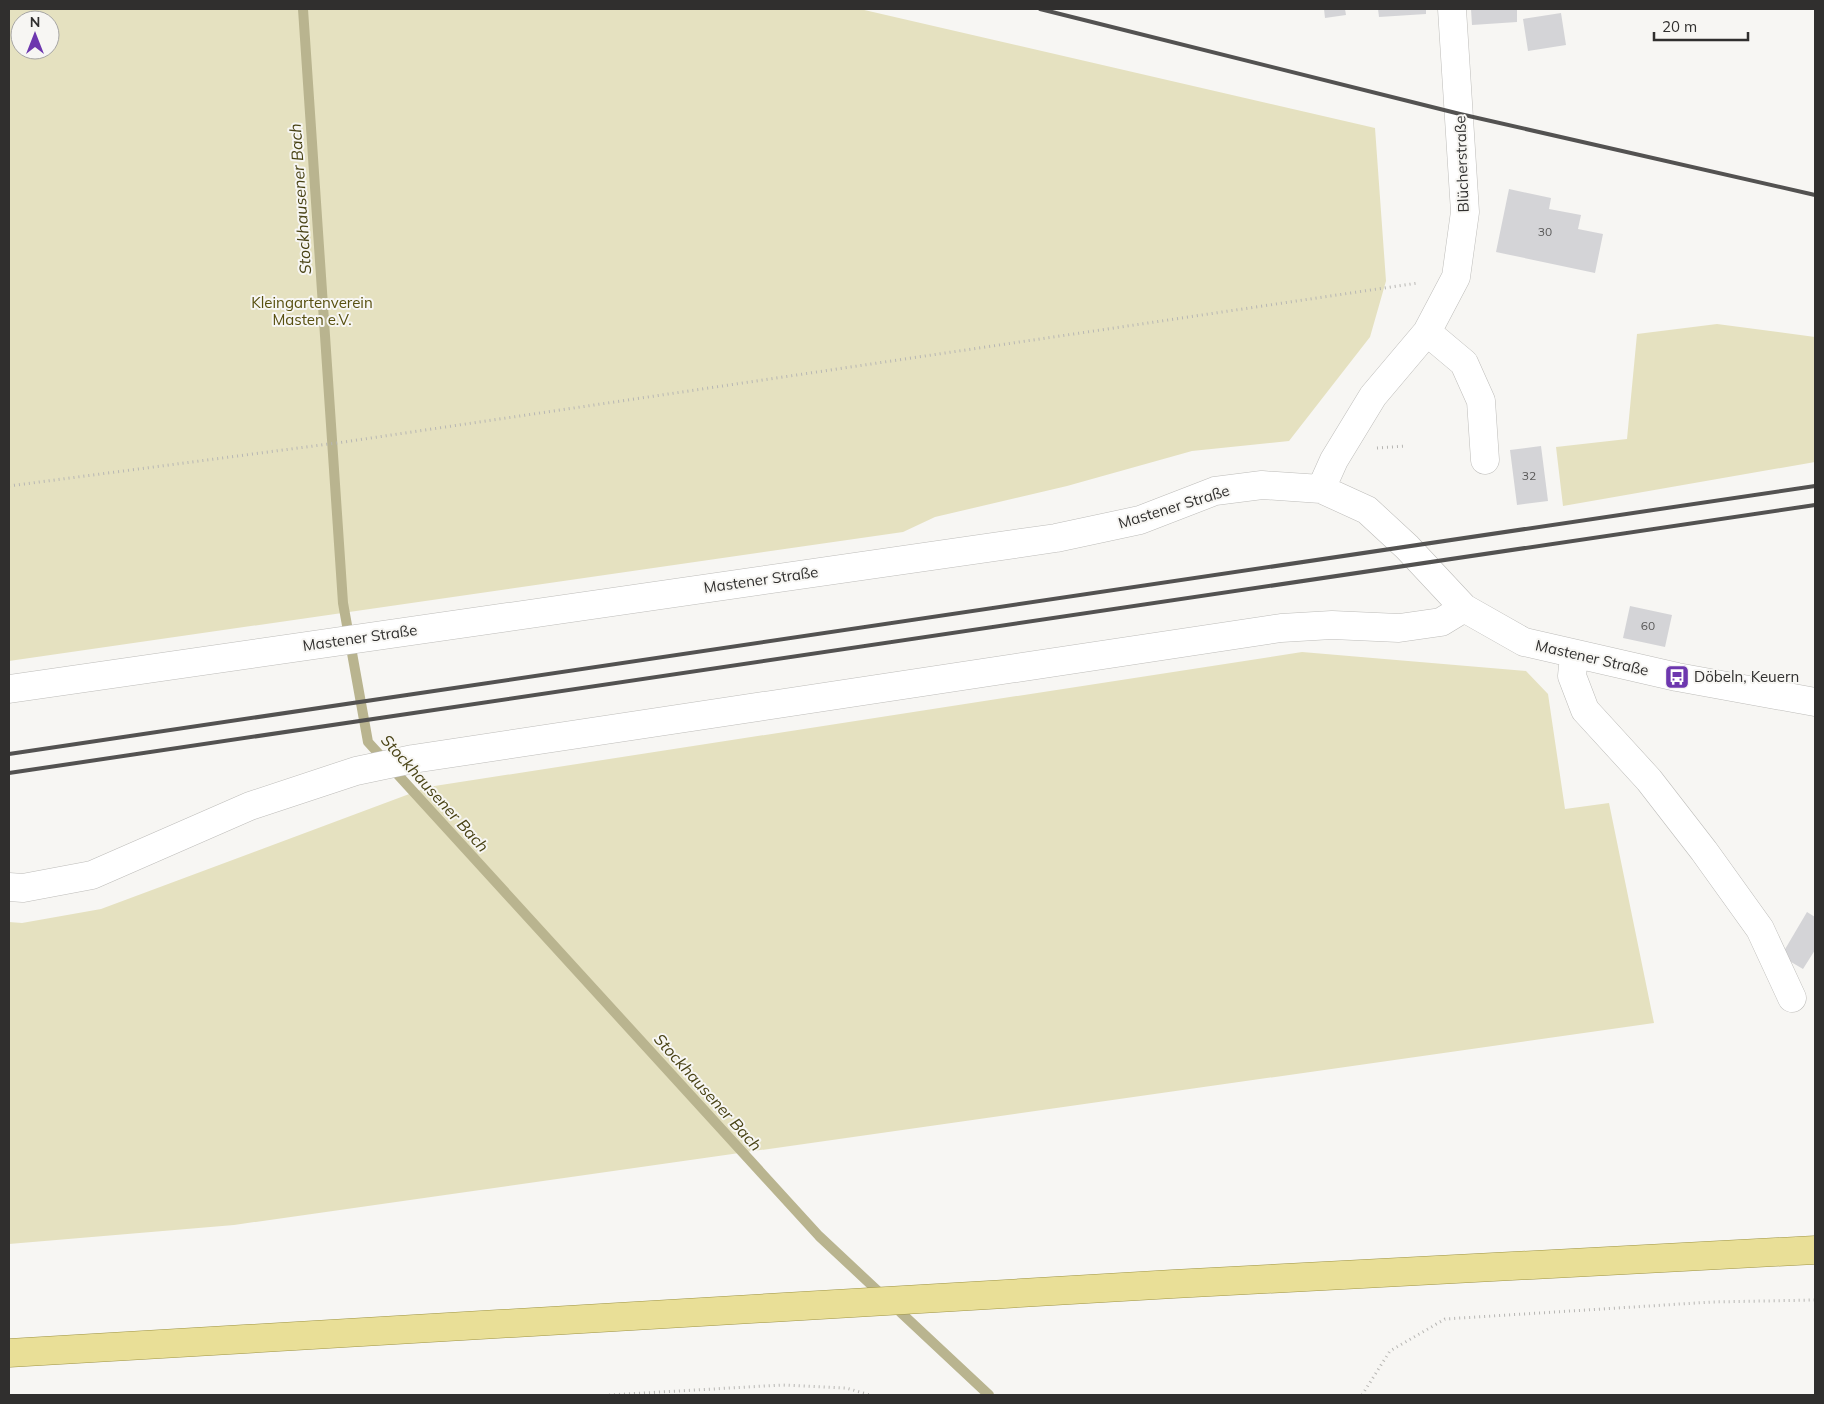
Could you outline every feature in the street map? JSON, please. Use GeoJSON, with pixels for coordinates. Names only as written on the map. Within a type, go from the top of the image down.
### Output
{"type":"FeatureCollection","features":[{"type":"Feature","properties":{"kind":"main road"},"geometry":{"type":"LineString","coordinates":[[9,1352],[840,1303],[1815,1250]]}},
{"type":"Feature","properties":{"kind":"street","name":"Blücherstraße"},"geometry":{"type":"LineString","coordinates":[[1321,489],[1334,460],[1373,396],[1427,332],[1456,277],[1465,212],[1452,9]]}},
{"type":"Feature","properties":{"kind":"street"},"geometry":{"type":"LineString","coordinates":[[1427,332],[1464,363],[1481,401],[1485,460]]}},
{"type":"Feature","properties":{"kind":"street","name":"Mastener Straße"},"geometry":{"type":"LineString","coordinates":[[9,689],[1056,538],[1140,520],[1216,491],[1262,485],[1321,489],[1367,510],[1407,547],[1464,608],[1524,642],[1574,655],[1677,677],[1815,702]]}},
{"type":"Feature","properties":{"kind":"street"},"geometry":{"type":"LineString","coordinates":[[16,888],[92,875],[250,806],[356,771],[413,759],[1281,628],[1332,624],[1399,628],[1441,622],[1464,608]]}},
{"type":"Feature","properties":{"kind":"street"},"geometry":{"type":"LineString","coordinates":[[1574,655],[1572,676],[1586,710],[1649,780],[1704,851],[1760,929],[1792,998]]}},
{"type":"Feature","properties":{"kind":"path"},"geometry":{"type":"LineString","coordinates":[[9,486],[344,442],[1456,277]]}},
{"type":"Feature","properties":{"kind":"path"},"geometry":{"type":"LineString","coordinates":[[1362,1395],[1390,1352],[1445,1319],[1712,1302],[1815,1300]]}},
{"type":"Feature","properties":{"kind":"path"},"geometry":{"type":"LineString","coordinates":[[609,1395],[782,1385],[846,1388],[870,1395]]}},
{"type":"Feature","properties":{"kind":"green space","name":"Kleingartenverein Masten e.V."},"geometry":{"type":"Polygon","coordinates":[[[9,9],[860,9],[1375,128],[1386,281],[1370,337],[1289,441],[1192,451],[1067,486],[935,517],[903,532],[9,661],[9,9]]]}},
{"type":"Feature","properties":{"kind":"green space"},"geometry":{"type":"Polygon","coordinates":[[[1717,324],[1815,337],[1815,462],[1563,506],[1556,447],[1627,439],[1637,334],[1717,324]]]}},
{"type":"Feature","properties":{"kind":"green space"},"geometry":{"type":"Polygon","coordinates":[[[1302,652],[1526,671],[1548,694],[1565,809],[1609,803],[1654,1023],[234,1225],[9,1244],[9,922],[22,923],[101,909],[428,787],[1302,652]]]}},
{"type":"Feature","properties":{"kind":"building"},"geometry":{"type":"Polygon","coordinates":[[[1324,9],[1345,9],[1346,15],[1325,18],[1324,9]]]}},
{"type":"Feature","properties":{"kind":"building"},"geometry":{"type":"Polygon","coordinates":[[[1378,9],[1426,9],[1426,14],[1379,17],[1378,9]]]}},
{"type":"Feature","properties":{"kind":"building"},"geometry":{"type":"Polygon","coordinates":[[[1471,9],[1517,9],[1517,22],[1472,25],[1471,9]]]}},
{"type":"Feature","properties":{"kind":"building"},"geometry":{"type":"Polygon","coordinates":[[[1561,13],[1566,45],[1528,51],[1523,19],[1561,13]]]}},
{"type":"Feature","properties":{"kind":"building"},"geometry":{"type":"Polygon","coordinates":[[[1509,189],[1551,198],[1549,209],[1581,215],[1578,229],[1603,234],[1595,273],[1496,252],[1509,189]]]}},
{"type":"Feature","properties":{"kind":"building"},"geometry":{"type":"Polygon","coordinates":[[[1541,446],[1548,501],[1517,505],[1510,450],[1541,446]]]}},
{"type":"Feature","properties":{"kind":"building"},"geometry":{"type":"Polygon","coordinates":[[[1630,606],[1672,615],[1665,647],[1623,638],[1630,606]]]}},
{"type":"Feature","properties":{"kind":"building"},"geometry":{"type":"Polygon","coordinates":[[[1807,912],[1815,917],[1815,950],[1803,969],[1781,956],[1807,912]]]}},
{"type":"Feature","properties":{"kind":"waterway","name":"Stockhausener Bach"},"geometry":{"type":"LineString","coordinates":[[303,9],[343,603],[368,742],[819,1236],[989,1395]]}},
{"type":"Feature","properties":{"kind":"railway"},"geometry":{"type":"LineString","coordinates":[[1040,9],[1460,114],[1815,195]]}},
{"type":"Feature","properties":{"kind":"railway"},"geometry":{"type":"LineString","coordinates":[[9,754],[1815,486]]}},
{"type":"Feature","properties":{"kind":"railway"},"geometry":{"type":"LineString","coordinates":[[9,773],[1815,505]]}},
{"type":"Feature","properties":{"kind":"place","name":"Döbeln, Keuern"},"geometry":{"type":"Point","coordinates":[1677,677]}}]}
